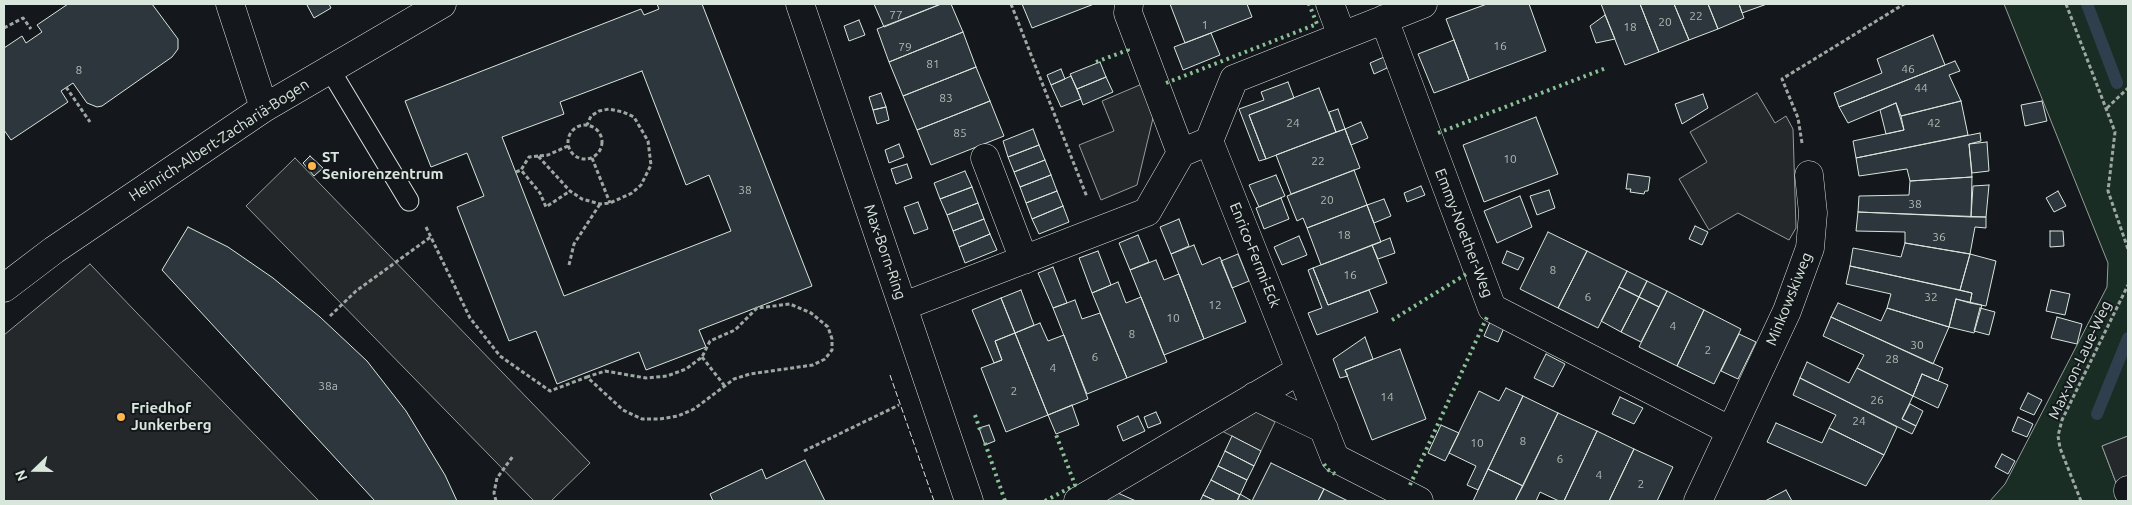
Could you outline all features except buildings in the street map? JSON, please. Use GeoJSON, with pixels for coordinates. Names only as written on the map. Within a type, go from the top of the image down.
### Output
{"type":"FeatureCollection","features":[{"type":"Feature","properties":{"kind":"street"},"geometry":{"type":"LineString","coordinates":[[230,4],[264,108]]}},
{"type":"Feature","properties":{"kind":"street","name":"Heinrich-Albert-Zachariä-Bogen"},"geometry":{"type":"LineString","coordinates":[[4,288],[54,250],[264,108],[329,68],[442,4]]}},
{"type":"Feature","properties":{"kind":"street","name":"Max-Born-Ring"},"geometry":{"type":"LineString","coordinates":[[800,4],[969,501]]}},
{"type":"Feature","properties":{"kind":"street"},"geometry":{"type":"LineString","coordinates":[[1129,4],[1128,13],[1182,153]]}},
{"type":"Feature","properties":{"kind":"street"},"geometry":{"type":"LineString","coordinates":[[1330,4],[1342,36]]}},
{"type":"Feature","properties":{"kind":"street"},"geometry":{"type":"LineString","coordinates":[[904,306],[1147,212],[1182,153],[1209,141],[1234,79],[1423,4]]}},
{"type":"Feature","properties":{"kind":"street","name":"Emmy-Noether-Weg"},"geometry":{"type":"LineString","coordinates":[[1384,19],[1492,308],[1731,431]]}},
{"type":"Feature","properties":{"kind":"street","name":"Enrico-Fermi-Eck"},"geometry":{"type":"LineString","coordinates":[[1209,141],[1335,458],[1420,501]]}},
{"type":"Feature","properties":{"kind":"street"},"geometry":{"type":"LineString","coordinates":[[985,158],[1024,260]]}},
{"type":"Feature","properties":{"kind":"street","name":"Minkowskiweg"},"geometry":{"type":"LineString","coordinates":[[1698,501],[1787,311],[1810,248],[1813,213],[1808,175]]}},
{"type":"Feature","properties":{"kind":"street"},"geometry":{"type":"LineString","coordinates":[[1078,501],[1300,370]]}},
{"type":"Feature","properties":{"kind":"street"},"geometry":{"type":"LineString","coordinates":[[1255,396],[1324,429]]}},
{"type":"Feature","properties":{"kind":"lane"},"geometry":{"type":"LineString","coordinates":[[329,68],[409,201]]}},
{"type":"Feature","properties":{"kind":"path"},"geometry":{"type":"LineString","coordinates":[[1011,4],[1100,230]]}},
{"type":"Feature","properties":{"kind":"path"},"geometry":{"type":"LineString","coordinates":[[1808,175],[1798,118],[1782,79],[1904,4]]}},
{"type":"Feature","properties":{"kind":"path"},"geometry":{"type":"LineString","coordinates":[[2066,4],[2115,132],[2108,191],[2128,249]]}},
{"type":"Feature","properties":{"kind":"path"},"geometry":{"type":"LineString","coordinates":[[4,28],[23,18],[31,29]]}},
{"type":"Feature","properties":{"kind":"path"},"geometry":{"type":"LineString","coordinates":[[66,87],[90,122]]}},
{"type":"Feature","properties":{"kind":"path"},"geometry":{"type":"LineString","coordinates":[[2107,108],[2128,88]]}},
{"type":"Feature","properties":{"kind":"path"},"geometry":{"type":"LineString","coordinates":[[538,156],[570,191],[582,199],[600,204],[610,203],[626,196],[642,185],[651,165],[648,141],[634,116],[609,109],[598,111],[590,116],[588,125]]}},
{"type":"Feature","properties":{"kind":"path"},"geometry":{"type":"LineString","coordinates":[[588,125],[599,133],[602,140],[598,153],[592,158],[584,159],[576,157],[568,146],[569,136],[573,130],[580,126],[588,125]]}},
{"type":"Feature","properties":{"kind":"path"},"geometry":{"type":"LineString","coordinates":[[516,172],[521,170],[529,157],[548,154],[568,146]]}},
{"type":"Feature","properties":{"kind":"path"},"geometry":{"type":"LineString","coordinates":[[592,158],[610,203]]}},
{"type":"Feature","properties":{"kind":"path"},"geometry":{"type":"LineString","coordinates":[[521,170],[540,193],[546,207],[570,191]]}},
{"type":"Feature","properties":{"kind":"path"},"geometry":{"type":"LineString","coordinates":[[409,201],[432,236],[470,318],[500,356],[550,391],[587,377],[605,371],[646,378],[667,376],[686,370],[702,357],[710,341],[735,330],[757,308],[790,304],[812,313],[828,327],[832,339],[832,350],[825,359],[813,365],[734,378],[694,409],[678,416],[660,419],[642,419],[623,410],[587,377]]}},
{"type":"Feature","properties":{"kind":"path"},"geometry":{"type":"LineString","coordinates":[[569,265],[574,244],[600,204]]}},
{"type":"Feature","properties":{"kind":"path"},"geometry":{"type":"LineString","coordinates":[[330,316],[356,291],[432,236]]}},
{"type":"Feature","properties":{"kind":"path","name":"Max-von-Laue-Weg"},"geometry":{"type":"LineString","coordinates":[[2081,501],[2060,448],[2058,436],[2062,420],[2128,284]]}},
{"type":"Feature","properties":{"kind":"path"},"geometry":{"type":"LineString","coordinates":[[702,357],[724,385]]}},
{"type":"Feature","properties":{"kind":"path"},"geometry":{"type":"LineString","coordinates":[[804,451],[932,390]]}},
{"type":"Feature","properties":{"kind":"path"},"geometry":{"type":"LineString","coordinates":[[496,501],[494,493],[497,478],[513,456]]}},
{"type":"Feature","properties":{"kind":"green space"},"geometry":{"type":"Polygon","coordinates":[[[2004,4],[2128,4],[2128,436],[2102,446],[2123,501],[1990,501],[2005,484],[2107,287],[2108,263],[2004,4]]]}},
{"type":"Feature","properties":{"kind":"shaded area"},"geometry":{"type":"Polygon","coordinates":[[[1142,84],[1154,114],[1137,185],[1101,200],[1079,145],[1114,131],[1102,101],[1142,84]]]}},
{"type":"Feature","properties":{"kind":"shaded area"},"geometry":{"type":"Polygon","coordinates":[[[1757,93],[1775,123],[1786,116],[1793,129],[1796,228],[1789,240],[1738,213],[1709,230],[1679,179],[1707,162],[1690,132],[1757,93]]]}},
{"type":"Feature","properties":{"kind":"shaded area"},"geometry":{"type":"Polygon","coordinates":[[[295,158],[590,463],[551,501],[534,501],[246,206],[295,158]]]}},
{"type":"Feature","properties":{"kind":"shaded area","name":"Friedhof Junkerberg"},"geometry":{"type":"Polygon","coordinates":[[[90,264],[319,501],[4,501],[4,335],[90,264]]]}},
{"type":"Feature","properties":{"kind":"shaded area"},"geometry":{"type":"Polygon","coordinates":[[[1252,410],[1275,422],[1261,451],[1218,429],[1252,410]]]}},
{"type":"Feature","properties":{"kind":"shaded area"},"geometry":{"type":"Polygon","coordinates":[[[2128,436],[2128,501],[2123,501],[2102,446],[2128,436]]]}},
{"type":"Feature","properties":{"kind":"waterway"},"geometry":{"type":"LineString","coordinates":[[2087,4],[2117,83]]}},
{"type":"Feature","properties":{"kind":"waterway"},"geometry":{"type":"LineString","coordinates":[[2097,414],[2128,338]]}},
{"type":"Feature","properties":{"kind":"hedge"},"geometry":{"type":"LineString","coordinates":[[1166,83],[1317,24],[1309,4]]}},
{"type":"Feature","properties":{"kind":"hedge"},"geometry":{"type":"LineString","coordinates":[[1096,62],[1128,50],[1126,46]]}},
{"type":"Feature","properties":{"kind":"hedge"},"geometry":{"type":"LineString","coordinates":[[1438,133],[1606,68]]}},
{"type":"Feature","properties":{"kind":"hedge"},"geometry":{"type":"LineString","coordinates":[[1392,320],[1468,273]]}},
{"type":"Feature","properties":{"kind":"hedge"},"geometry":{"type":"LineString","coordinates":[[1410,485],[1487,317]]}},
{"type":"Feature","properties":{"kind":"hedge"},"geometry":{"type":"LineString","coordinates":[[975,415],[980,430]]}},
{"type":"Feature","properties":{"kind":"hedge"},"geometry":{"type":"LineString","coordinates":[[1045,501],[1075,485],[1055,432]]}},
{"type":"Feature","properties":{"kind":"hedge"},"geometry":{"type":"LineString","coordinates":[[985,443],[1005,501]]}},
{"type":"Feature","properties":{"kind":"hedge"},"geometry":{"type":"LineString","coordinates":[[1324,464],[1327,469],[1335,474]]}},
{"type":"Feature","properties":{"kind":"fence"},"geometry":{"type":"LineString","coordinates":[[890,375],[934,501]]}},
{"type":"Feature","properties":{"kind":"place","name":"ST Seniorenzentrum"},"geometry":{"type":"Point","coordinates":[312,166]}},
{"type":"Feature","properties":{"kind":"place","name":"Friedhof Junkerberg"},"geometry":{"type":"Point","coordinates":[121,417]}}]}
